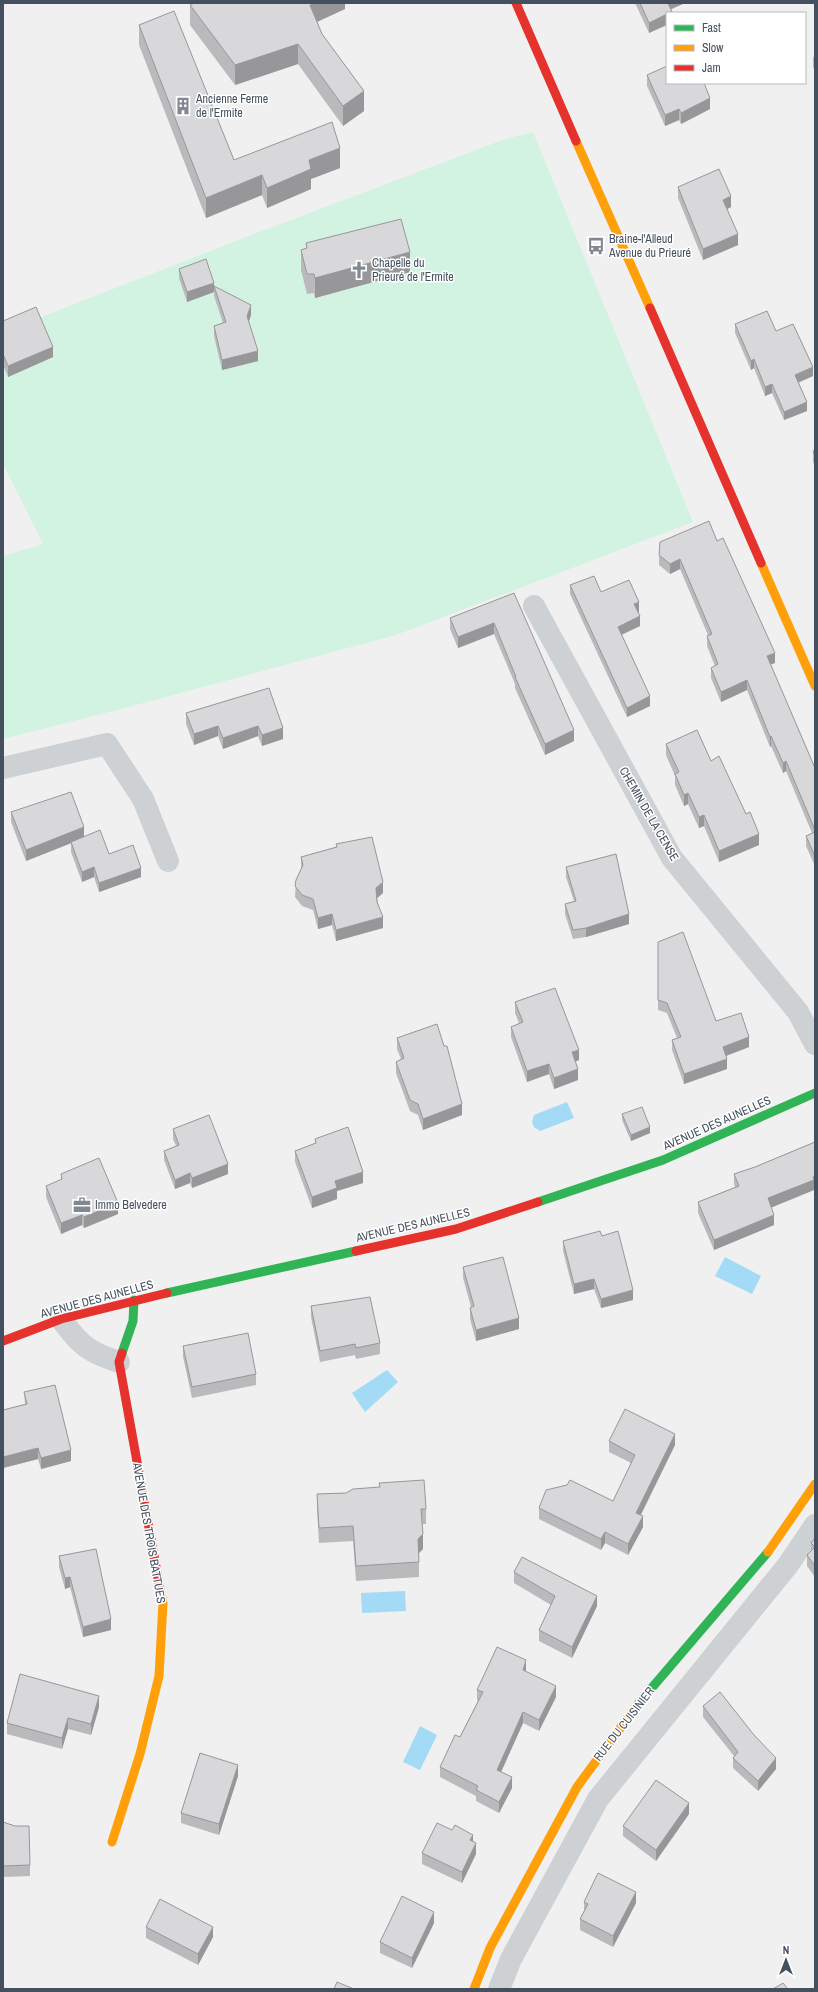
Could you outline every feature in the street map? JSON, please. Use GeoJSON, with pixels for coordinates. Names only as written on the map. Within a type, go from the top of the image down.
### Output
{"type":"FeatureCollection","features":[{"type":"Feature","properties":{"kind":"street"},"geometry":{"type":"LineString","coordinates":[[516,3],[815,686]]}},
{"type":"Feature","properties":{"kind":"street","name":"CHEMIN DE LA CENSE"},"geometry":{"type":"LineString","coordinates":[[534,606],[672,858],[798,1012],[815,1044]]}},
{"type":"Feature","properties":{"kind":"street"},"geometry":{"type":"LineString","coordinates":[[3,768],[107,744],[143,799],[168,861]]}},
{"type":"Feature","properties":{"kind":"street","name":"AVENUE DES AUNELLES"},"geometry":{"type":"LineString","coordinates":[[3,1341],[60,1319],[134,1300],[456,1229],[663,1160],[815,1093]]}},
{"type":"Feature","properties":{"kind":"street"},"geometry":{"type":"LineString","coordinates":[[60,1319],[75,1338],[96,1355],[119,1362],[134,1321],[134,1300]]}},
{"type":"Feature","properties":{"kind":"street","name":"AVENUE DES TROIS BATTUES"},"geometry":{"type":"LineString","coordinates":[[112,1842],[140,1754],[159,1676],[163,1603],[119,1362]]}},
{"type":"Feature","properties":{"kind":"street","name":"RUE DU CUISINIER"},"geometry":{"type":"LineString","coordinates":[[474,1989],[490,1948],[577,1787],[633,1709],[767,1553],[815,1484]]}},
{"type":"Feature","properties":{"kind":"street"},"geometry":{"type":"LineString","coordinates":[[499,1989],[511,1960],[598,1799],[788,1565],[815,1525]]}},
{"type":"Feature","properties":{"kind":"green space"},"geometry":{"type":"Polygon","coordinates":[[[533,132],[693,522],[396,635],[125,708],[3,739],[3,556],[43,544],[3,464],[3,332],[233,242],[505,139],[533,132]]]}},
{"type":"Feature","properties":{"kind":"water"},"geometry":{"type":"Polygon","coordinates":[[[567,1102],[574,1118],[540,1131],[534,1127],[532,1122],[534,1115],[567,1102]]]}},
{"type":"Feature","properties":{"kind":"water"},"geometry":{"type":"Polygon","coordinates":[[[725,1257],[761,1276],[752,1294],[715,1276],[725,1257]]]}},
{"type":"Feature","properties":{"kind":"water"},"geometry":{"type":"Polygon","coordinates":[[[387,1370],[398,1382],[365,1412],[352,1393],[387,1370]]]}},
{"type":"Feature","properties":{"kind":"water"},"geometry":{"type":"Polygon","coordinates":[[[405,1591],[406,1611],[362,1613],[361,1593],[405,1591]]]}},
{"type":"Feature","properties":{"kind":"water"},"geometry":{"type":"Polygon","coordinates":[[[420,1726],[437,1735],[420,1770],[403,1762],[420,1726]]]}},
{"type":"Feature","properties":{"kind":"building"},"geometry":{"type":"Polygon","coordinates":[[[194,3],[315,3],[310,5],[322,34],[364,91],[343,106],[298,44],[235,65],[190,5],[194,3]]]}},
{"type":"Feature","properties":{"kind":"building"},"geometry":{"type":"Polygon","coordinates":[[[640,3],[668,3],[672,12],[666,12],[666,14],[649,23],[640,3]]]}},
{"type":"Feature","properties":{"kind":"building"},"geometry":{"type":"Polygon","coordinates":[[[174,11],[234,160],[332,122],[340,148],[309,160],[311,169],[267,188],[262,175],[206,198],[139,25],[174,11]]]}},
{"type":"Feature","properties":{"kind":"building"},"geometry":{"type":"Polygon","coordinates":[[[666,66],[666,84],[704,84],[710,98],[681,113],[679,109],[665,115],[647,75],[666,66]]]}},
{"type":"Feature","properties":{"kind":"building"},"geometry":{"type":"Polygon","coordinates":[[[719,169],[731,196],[723,200],[738,234],[703,249],[678,187],[719,169]]]}},
{"type":"Feature","properties":{"kind":"building"},"geometry":{"type":"Polygon","coordinates":[[[401,219],[410,252],[315,278],[314,274],[307,274],[301,250],[307,248],[306,243],[401,219]]]}},
{"type":"Feature","properties":{"kind":"building"},"geometry":{"type":"Polygon","coordinates":[[[206,259],[214,283],[187,292],[179,269],[206,259]]]}},
{"type":"Feature","properties":{"kind":"building"},"geometry":{"type":"Polygon","coordinates":[[[214,286],[251,305],[247,316],[258,351],[222,360],[214,326],[226,322],[214,286]]]}},
{"type":"Feature","properties":{"kind":"building"},"geometry":{"type":"Polygon","coordinates":[[[36,307],[53,347],[8,366],[3,354],[3,321],[36,307]]]}},
{"type":"Feature","properties":{"kind":"building"},"geometry":{"type":"Polygon","coordinates":[[[767,311],[776,331],[793,324],[813,367],[795,375],[807,402],[784,412],[772,384],[765,387],[754,359],[751,361],[735,324],[767,311]]]}},
{"type":"Feature","properties":{"kind":"building"},"geometry":{"type":"Polygon","coordinates":[[[709,521],[717,541],[723,538],[775,653],[767,656],[815,768],[815,830],[786,761],[783,763],[771,736],[770,737],[747,680],[721,692],[711,668],[718,664],[707,636],[712,634],[680,559],[670,564],[659,555],[660,542],[709,521]]]}},
{"type":"Feature","properties":{"kind":"building"},"geometry":{"type":"Polygon","coordinates":[[[594,576],[601,592],[629,580],[639,602],[634,604],[640,616],[618,627],[650,696],[627,708],[570,585],[594,576]]]}},
{"type":"Feature","properties":{"kind":"building"},"geometry":{"type":"Polygon","coordinates":[[[514,593],[574,730],[545,744],[515,677],[494,623],[458,637],[450,618],[514,593]]]}},
{"type":"Feature","properties":{"kind":"building"},"geometry":{"type":"Polygon","coordinates":[[[269,688],[283,728],[262,735],[258,726],[223,738],[218,726],[194,734],[186,713],[269,688]]]}},
{"type":"Feature","properties":{"kind":"building"},"geometry":{"type":"Polygon","coordinates":[[[697,730],[711,761],[719,756],[746,814],[750,812],[759,834],[719,851],[704,815],[699,817],[688,793],[684,795],[675,774],[679,772],[666,744],[697,730]]]}},
{"type":"Feature","properties":{"kind":"building"},"geometry":{"type":"Polygon","coordinates":[[[71,792],[84,827],[26,850],[11,812],[71,792]]]}},
{"type":"Feature","properties":{"kind":"building"},"geometry":{"type":"Polygon","coordinates":[[[100,830],[109,854],[133,845],[141,868],[99,883],[94,867],[82,872],[71,842],[100,830]]]}},
{"type":"Feature","properties":{"kind":"building"},"geometry":{"type":"Polygon","coordinates":[[[815,832],[815,856],[806,836],[815,832]]]}},
{"type":"Feature","properties":{"kind":"building"},"geometry":{"type":"Polygon","coordinates":[[[372,837],[383,882],[376,888],[377,902],[383,917],[336,930],[332,914],[318,918],[313,899],[302,895],[295,886],[296,880],[303,865],[301,857],[337,847],[336,844],[372,837]]]}},
{"type":"Feature","properties":{"kind":"building"},"geometry":{"type":"Polygon","coordinates":[[[616,854],[629,914],[586,928],[573,930],[565,904],[576,901],[566,867],[616,854]]]}},
{"type":"Feature","properties":{"kind":"building"},"geometry":{"type":"Polygon","coordinates":[[[683,932],[716,1021],[741,1013],[749,1037],[723,1047],[727,1059],[684,1074],[672,1040],[681,1037],[667,1003],[658,1000],[658,942],[683,932]]]}},
{"type":"Feature","properties":{"kind":"building"},"geometry":{"type":"Polygon","coordinates":[[[555,988],[579,1050],[572,1052],[578,1069],[554,1078],[549,1064],[527,1071],[511,1027],[523,1022],[515,1002],[555,988]]]}},
{"type":"Feature","properties":{"kind":"building"},"geometry":{"type":"Polygon","coordinates":[[[437,1024],[444,1046],[447,1046],[462,1104],[423,1119],[418,1104],[410,1100],[396,1062],[404,1058],[397,1038],[437,1024]]]}},
{"type":"Feature","properties":{"kind":"building"},"geometry":{"type":"Polygon","coordinates":[[[642,1107],[650,1127],[631,1135],[622,1114],[642,1107]]]}},
{"type":"Feature","properties":{"kind":"building"},"geometry":{"type":"Polygon","coordinates":[[[209,1115],[228,1164],[192,1178],[190,1173],[175,1180],[164,1151],[179,1145],[173,1129],[209,1115]]]}},
{"type":"Feature","properties":{"kind":"building"},"geometry":{"type":"Polygon","coordinates":[[[348,1127],[363,1172],[335,1181],[337,1188],[312,1197],[295,1151],[316,1143],[315,1139],[348,1127]]]}},
{"type":"Feature","properties":{"kind":"building"},"geometry":{"type":"Polygon","coordinates":[[[815,1142],[814,1180],[768,1198],[774,1215],[714,1240],[698,1202],[739,1186],[734,1174],[755,1167],[815,1142]]]}},
{"type":"Feature","properties":{"kind":"building","name":"Immo Belvedere"},"geometry":{"type":"Polygon","coordinates":[[[99,1158],[118,1203],[84,1217],[82,1215],[61,1223],[46,1186],[62,1179],[61,1174],[99,1158]]]}},
{"type":"Feature","properties":{"kind":"building"},"geometry":{"type":"Polygon","coordinates":[[[600,1231],[602,1236],[618,1231],[633,1290],[601,1299],[594,1279],[574,1284],[563,1241],[600,1231]]]}},
{"type":"Feature","properties":{"kind":"building"},"geometry":{"type":"Polygon","coordinates":[[[503,1257],[519,1318],[476,1330],[470,1308],[474,1306],[463,1267],[503,1257]]]}},
{"type":"Feature","properties":{"kind":"building"},"geometry":{"type":"Polygon","coordinates":[[[370,1297],[380,1343],[356,1348],[355,1344],[320,1351],[311,1306],[370,1297]]]}},
{"type":"Feature","properties":{"kind":"building"},"geometry":{"type":"Polygon","coordinates":[[[248,1333],[256,1374],[192,1387],[183,1346],[248,1333]]]}},
{"type":"Feature","properties":{"kind":"building"},"geometry":{"type":"Polygon","coordinates":[[[55,1385],[71,1450],[41,1458],[38,1448],[3,1457],[3,1410],[27,1404],[24,1392],[55,1385]]]}},
{"type":"Feature","properties":{"kind":"building"},"geometry":{"type":"Polygon","coordinates":[[[625,1409],[675,1434],[636,1513],[643,1516],[628,1544],[605,1532],[601,1539],[539,1508],[546,1490],[567,1485],[570,1480],[613,1501],[635,1455],[609,1441],[625,1409]]]}},
{"type":"Feature","properties":{"kind":"building"},"geometry":{"type":"Polygon","coordinates":[[[424,1480],[426,1509],[421,1509],[423,1534],[418,1539],[419,1562],[356,1566],[353,1526],[319,1528],[317,1494],[346,1493],[353,1489],[380,1487],[379,1483],[424,1480]]]}},
{"type":"Feature","properties":{"kind":"building"},"geometry":{"type":"Polygon","coordinates":[[[815,1538],[815,1547],[811,1543],[815,1538]]]}},
{"type":"Feature","properties":{"kind":"building"},"geometry":{"type":"Polygon","coordinates":[[[815,1547],[815,1566],[807,1555],[815,1547]]]}},
{"type":"Feature","properties":{"kind":"building"},"geometry":{"type":"Polygon","coordinates":[[[96,1549],[111,1619],[83,1627],[70,1577],[65,1578],[59,1556],[96,1549]]]}},
{"type":"Feature","properties":{"kind":"building"},"geometry":{"type":"Polygon","coordinates":[[[522,1557],[597,1596],[572,1647],[539,1630],[555,1596],[514,1572],[522,1557]]]}},
{"type":"Feature","properties":{"kind":"building"},"geometry":{"type":"Polygon","coordinates":[[[497,1647],[526,1660],[523,1670],[556,1686],[539,1720],[523,1712],[497,1770],[512,1777],[499,1802],[476,1790],[478,1786],[440,1767],[455,1735],[460,1737],[483,1692],[477,1690],[497,1647]]]}},
{"type":"Feature","properties":{"kind":"building"},"geometry":{"type":"Polygon","coordinates":[[[20,1674],[99,1696],[91,1724],[68,1718],[62,1738],[7,1723],[20,1674]]]}},
{"type":"Feature","properties":{"kind":"building"},"geometry":{"type":"Polygon","coordinates":[[[720,1692],[754,1735],[776,1758],[758,1781],[733,1758],[738,1752],[703,1706],[720,1692]]]}},
{"type":"Feature","properties":{"kind":"building"},"geometry":{"type":"Polygon","coordinates":[[[200,1753],[238,1765],[219,1824],[181,1813],[200,1753]]]}},
{"type":"Feature","properties":{"kind":"building"},"geometry":{"type":"Polygon","coordinates":[[[656,1780],[689,1803],[656,1850],[623,1826],[656,1780]]]}},
{"type":"Feature","properties":{"kind":"building"},"geometry":{"type":"Polygon","coordinates":[[[3,1822],[15,1826],[29,1826],[30,1865],[3,1866],[3,1822]]]}},
{"type":"Feature","properties":{"kind":"building"},"geometry":{"type":"Polygon","coordinates":[[[437,1823],[452,1830],[455,1825],[473,1835],[470,1840],[476,1843],[462,1872],[422,1853],[437,1823]]]}},
{"type":"Feature","properties":{"kind":"building"},"geometry":{"type":"Polygon","coordinates":[[[598,1873],[636,1892],[613,1936],[580,1919],[588,1904],[584,1902],[598,1873]]]}},
{"type":"Feature","properties":{"kind":"building"},"geometry":{"type":"Polygon","coordinates":[[[402,1896],[434,1912],[412,1958],[380,1942],[402,1896]]]}},
{"type":"Feature","properties":{"kind":"building"},"geometry":{"type":"Polygon","coordinates":[[[160,1899],[213,1927],[198,1954],[146,1927],[160,1899]]]}},
{"type":"Feature","properties":{"kind":"building"},"geometry":{"type":"Polygon","coordinates":[[[337,1982],[354,1989],[334,1989],[337,1982]]]}},
{"type":"Feature","properties":{"kind":"building"},"geometry":{"type":"Polygon","coordinates":[[[783,1983],[788,1989],[773,1989],[783,1983]]]}},
{"type":"Feature","properties":{"kind":"traffic: fast"},"geometry":{"type":"LineString","coordinates":[[538,1202],[663,1160],[815,1093]]}},
{"type":"Feature","properties":{"kind":"traffic: fast"},"geometry":{"type":"LineString","coordinates":[[167,1293],[356,1251]]}},
{"type":"Feature","properties":{"kind":"traffic: fast"},"geometry":{"type":"LineString","coordinates":[[122,1353],[133,1321],[134,1300]]}},
{"type":"Feature","properties":{"kind":"traffic: fast"},"geometry":{"type":"LineString","coordinates":[[638,1704],[768,1552]]}},
{"type":"Feature","properties":{"kind":"traffic: slow"},"geometry":{"type":"LineString","coordinates":[[576,141],[650,308]]}},
{"type":"Feature","properties":{"kind":"traffic: slow"},"geometry":{"type":"LineString","coordinates":[[761,563],[815,686]]}},
{"type":"Feature","properties":{"kind":"traffic: slow"},"geometry":{"type":"LineString","coordinates":[[768,1552],[815,1484]]}},
{"type":"Feature","properties":{"kind":"traffic: slow"},"geometry":{"type":"LineString","coordinates":[[112,1842],[140,1754],[159,1676],[163,1603],[160,1589]]}},
{"type":"Feature","properties":{"kind":"traffic: slow"},"geometry":{"type":"LineString","coordinates":[[474,1989],[490,1948],[577,1787],[638,1704]]}},
{"type":"Feature","properties":{"kind":"traffic: jam"},"geometry":{"type":"LineString","coordinates":[[516,3],[576,141]]}},
{"type":"Feature","properties":{"kind":"traffic: jam"},"geometry":{"type":"LineString","coordinates":[[650,308],[761,563]]}},
{"type":"Feature","properties":{"kind":"traffic: jam"},"geometry":{"type":"LineString","coordinates":[[356,1251],[456,1229],[538,1202]]}},
{"type":"Feature","properties":{"kind":"traffic: jam"},"geometry":{"type":"LineString","coordinates":[[3,1341],[61,1319],[167,1293]]}},
{"type":"Feature","properties":{"kind":"traffic: jam"},"geometry":{"type":"LineString","coordinates":[[122,1353],[119,1362],[160,1589]]}},
{"type":"Feature","properties":{"kind":"place","name":"Ancienne Ferme de l'Ermite"},"geometry":{"type":"Point","coordinates":[183,106]}},
{"type":"Feature","properties":{"kind":"place","name":"Braine-l'Alleud Avenue du Prieuré"},"geometry":{"type":"Point","coordinates":[596,246]}},
{"type":"Feature","properties":{"kind":"place","name":"Chapelle du Prieuré de l'Ermite"},"geometry":{"type":"Point","coordinates":[359,270]}},
{"type":"Feature","properties":{"kind":"place","name":"Immo Belvedere"},"geometry":{"type":"Point","coordinates":[82,1205]}}]}
